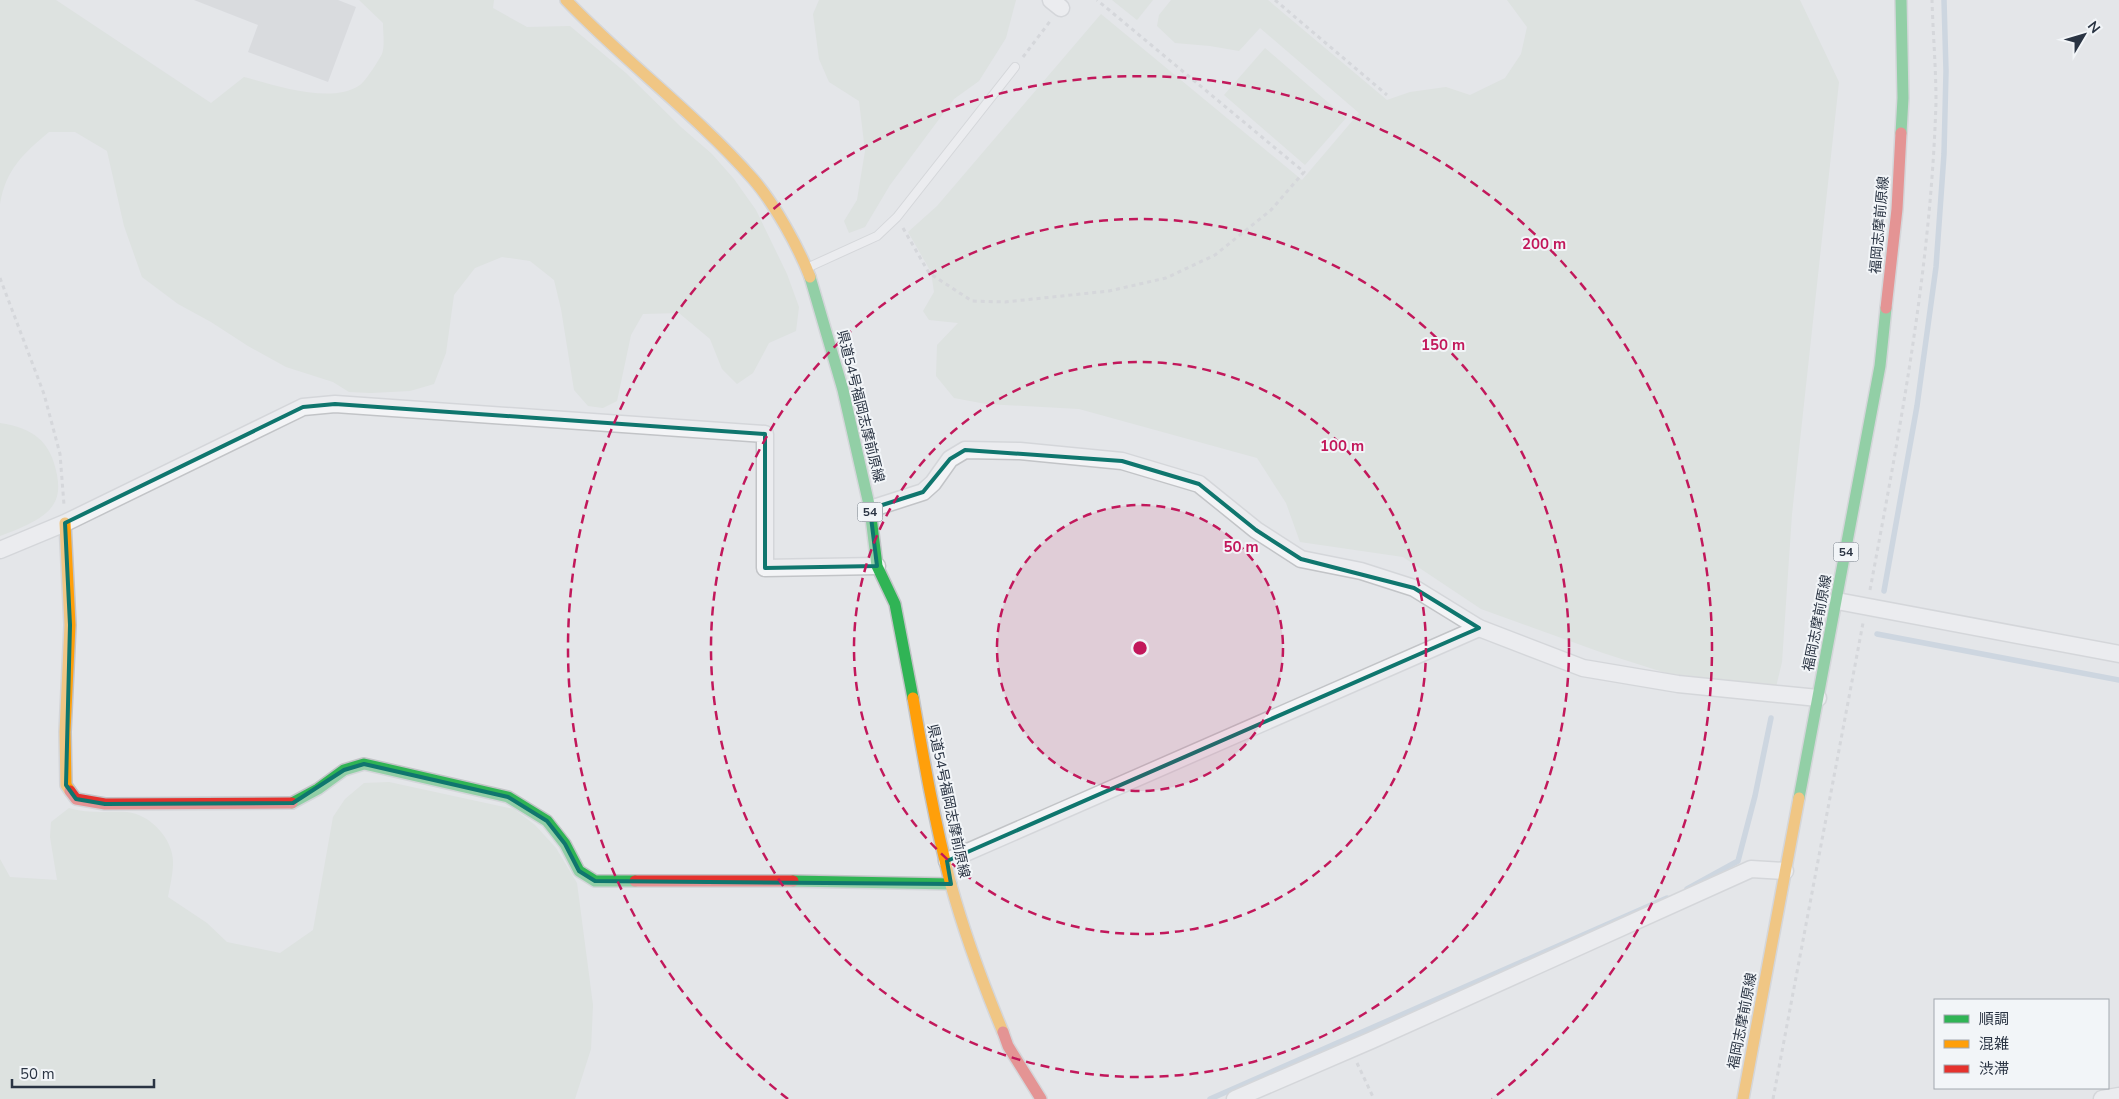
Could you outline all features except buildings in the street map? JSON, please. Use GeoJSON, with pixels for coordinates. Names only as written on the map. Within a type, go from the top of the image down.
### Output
{"type":"FeatureCollection","features":[{"type":"Feature","properties":{"kind":"main road","name":"福岡志摩前原線"},"geometry":{"type":"LineString","coordinates":[[1743,1099],[1880,366],[1894,248],[1903,98],[1901,0]]}},
{"type":"Feature","properties":{"kind":"main road","name":"県道54号福岡志摩前原線"},"geometry":{"type":"LineString","coordinates":[[572,2],[704,128],[754,180],[780,219],[807,268],[831,346],[870,509],[878,566],[895,604],[930,791],[951,884],[976,966],[1008,1046],[1040,1099]]}},
{"type":"Feature","properties":{"kind":"main road"},"geometry":{"type":"LineString","coordinates":[[65,523],[70,626],[65,732],[66,785],[76,799],[105,804],[293,803],[318,789],[344,770],[364,764],[508,797],[546,821],[565,844],[579,871],[595,881],[715,880],[951,884]]}},
{"type":"Feature","properties":{"kind":"street"},"geometry":{"type":"LineString","coordinates":[[0,550],[65,523],[303,407],[334,404],[765,434],[766,568],[878,566]]}},
{"type":"Feature","properties":{"kind":"street"},"geometry":{"type":"LineString","coordinates":[[870,509],[923,492],[933,483],[950,459],[965,450],[1020,451],[1122,461],[1200,484],[1256,530],[1301,559],[1361,571],[1414,588],[1479,628],[1583,668],[1678,684],[1818,698]]}},
{"type":"Feature","properties":{"kind":"street"},"geometry":{"type":"LineString","coordinates":[[1837,600],[2119,654]]}},
{"type":"Feature","properties":{"kind":"street"},"geometry":{"type":"LineString","coordinates":[[947,861],[1479,628]]}},
{"type":"Feature","properties":{"kind":"street"},"geometry":{"type":"LineString","coordinates":[[1235,1099],[1351,1049],[1751,869],[1786,871]]}},
{"type":"Feature","properties":{"kind":"street"},"geometry":{"type":"LineString","coordinates":[[2102,1099],[2119,1096]]}},
{"type":"Feature","properties":{"kind":"lane"},"geometry":{"type":"LineString","coordinates":[[807,268],[877,236],[897,217],[1015,67]]}},
{"type":"Feature","properties":{"kind":"path"},"geometry":{"type":"LineString","coordinates":[[897,217],[929,273],[972,301],[1005,302],[1108,291],[1166,278],[1215,255],[1271,210],[1304,172],[1097,0]]}},
{"type":"Feature","properties":{"kind":"path"},"geometry":{"type":"LineString","coordinates":[[1275,0],[1387,95]]}},
{"type":"Feature","properties":{"kind":"path"},"geometry":{"type":"LineString","coordinates":[[1773,1099],[1902,421],[1925,254],[1936,102],[1932,0]]}},
{"type":"Feature","properties":{"kind":"path"},"geometry":{"type":"LineString","coordinates":[[1015,67],[1056,4]]}},
{"type":"Feature","properties":{"kind":"path"},"geometry":{"type":"LineString","coordinates":[[0,278],[44,394],[51,420],[60,454],[65,523]]}},
{"type":"Feature","properties":{"kind":"path"},"geometry":{"type":"LineString","coordinates":[[1351,1049],[1374,1099]]}},
{"type":"Feature","properties":{"kind":"highlighted area"},"geometry":{"type":"Polygon","coordinates":[[[335,404],[765,434],[765,568],[877,566],[870,509],[923,492],[950,459],[965,450],[1122,461],[1199,484],[1256,530],[1301,559],[1414,588],[1479,628],[947,861],[951,884],[595,881],[579,871],[565,844],[547,821],[508,797],[364,764],[344,770],[293,803],[105,804],[76,799],[66,785],[70,625],[65,523],[303,407],[335,404]]]}},
{"type":"Feature","properties":{"kind":"shaded area"},"geometry":{"type":"Polygon","coordinates":[[[0,0],[56,0],[211,103],[244,77],[303,92],[334,93],[348,91],[360,85],[382,54],[384,39],[383,23],[359,0],[494,0],[493,8],[527,27],[570,26],[626,73],[681,127],[712,154],[734,179],[756,210],[787,274],[799,307],[796,331],[769,343],[753,373],[737,384],[722,369],[710,339],[679,313],[643,314],[631,335],[617,401],[603,408],[588,406],[574,390],[561,309],[554,280],[530,261],[502,257],[475,268],[454,295],[446,353],[434,384],[410,391],[349,392],[333,382],[286,367],[178,304],[142,277],[124,226],[107,151],[75,132],[49,132],[31,148],[11,172],[0,204],[0,0]]]}},
{"type":"Feature","properties":{"kind":"shaded area"},"geometry":{"type":"Polygon","coordinates":[[[819,0],[1016,0],[1006,38],[979,81],[954,99],[890,185],[865,227],[849,233],[844,221],[857,200],[865,151],[859,101],[829,82],[819,59],[813,14],[819,0]]]}},
{"type":"Feature","properties":{"kind":"shaded area"},"geometry":{"type":"Polygon","coordinates":[[[1112,0],[1153,0],[1137,20],[1112,0]]]}},
{"type":"Feature","properties":{"kind":"shaded area"},"geometry":{"type":"Polygon","coordinates":[[[1171,0],[1268,0],[1387,100],[1410,92],[1446,87],[1470,95],[1505,78],[1521,54],[1527,27],[1507,0],[1800,0],[1839,82],[1792,514],[1782,662],[1776,687],[1669,674],[1603,653],[1481,609],[1403,557],[1300,542],[1286,503],[1257,458],[1079,409],[986,404],[954,398],[936,376],[937,345],[958,323],[929,320],[923,311],[934,292],[931,272],[908,232],[937,206],[1101,14],[1302,180],[1359,113],[1260,28],[1239,51],[1175,43],[1157,26],[1159,15],[1171,0]]]}},
{"type":"Feature","properties":{"kind":"shaded area"},"geometry":{"type":"Polygon","coordinates":[[[1265,48],[1346,118],[1305,165],[1224,95],[1265,48]]]}},
{"type":"Feature","properties":{"kind":"shaded area"},"geometry":{"type":"Polygon","coordinates":[[[0,423],[22,428],[39,438],[50,453],[54,463],[58,487],[55,502],[49,510],[29,524],[0,536],[0,423]]]}},
{"type":"Feature","properties":{"kind":"shaded area"},"geometry":{"type":"Polygon","coordinates":[[[389,782],[514,809],[535,825],[556,848],[577,883],[593,1005],[591,1049],[575,1099],[0,1099],[0,859],[10,877],[57,880],[50,837],[51,822],[69,808],[90,812],[127,812],[136,814],[144,817],[159,829],[169,845],[173,862],[168,897],[207,923],[227,942],[280,953],[313,930],[333,817],[345,799],[364,783],[389,782]]]}},
{"type":"Feature","properties":{"kind":"waterway"},"geometry":{"type":"LineString","coordinates":[[1884,591],[1917,406],[1936,267],[1944,154],[1946,71],[1944,0]]}},
{"type":"Feature","properties":{"kind":"waterway"},"geometry":{"type":"LineString","coordinates":[[1877,634],[2119,680]]}},
{"type":"Feature","properties":{"kind":"waterway"},"geometry":{"type":"LineString","coordinates":[[1687,889],[1738,861],[1755,796],[1771,718]]}},
{"type":"Feature","properties":{"kind":"waterway"},"geometry":{"type":"LineString","coordinates":[[1210,1099],[1667,898]]}},
{"type":"Feature","properties":{"kind":"traffic: fast"},"geometry":{"type":"LineString","coordinates":[[1901,0],[1903,98],[1901,133]]}},
{"type":"Feature","properties":{"kind":"traffic: fast"},"geometry":{"type":"LineString","coordinates":[[810,277],[843,390],[870,509],[877,566],[895,604],[913,698]]}},
{"type":"Feature","properties":{"kind":"traffic: fast"},"geometry":{"type":"LineString","coordinates":[[1799,798],[1880,366],[1886,308]]}},
{"type":"Feature","properties":{"kind":"traffic: fast"},"geometry":{"type":"LineString","coordinates":[[292,803],[318,789],[344,770],[364,764],[508,797],[547,821],[565,844],[579,871],[595,881],[635,881]]}},
{"type":"Feature","properties":{"kind":"traffic: fast"},"geometry":{"type":"LineString","coordinates":[[793,881],[951,884]]}},
{"type":"Feature","properties":{"kind":"traffic: slow"},"geometry":{"type":"LineString","coordinates":[[566,0],[612,45],[708,132],[753,179],[785,226],[810,277]]}},
{"type":"Feature","properties":{"kind":"traffic: slow"},"geometry":{"type":"LineString","coordinates":[[65,523],[70,625],[65,732],[66,785],[70,791]]}},
{"type":"Feature","properties":{"kind":"traffic: slow"},"geometry":{"type":"LineString","coordinates":[[913,698],[935,816],[951,885],[988,996],[1003,1032]]}},
{"type":"Feature","properties":{"kind":"traffic: slow"},"geometry":{"type":"LineString","coordinates":[[1743,1099],[1799,798]]}},
{"type":"Feature","properties":{"kind":"traffic: jam"},"geometry":{"type":"LineString","coordinates":[[1886,308],[1897,209],[1901,133]]}},
{"type":"Feature","properties":{"kind":"traffic: jam"},"geometry":{"type":"LineString","coordinates":[[70,791],[76,799],[105,804],[292,803]]}},
{"type":"Feature","properties":{"kind":"traffic: jam"},"geometry":{"type":"LineString","coordinates":[[635,881],[793,881]]}},
{"type":"Feature","properties":{"kind":"traffic: jam"},"geometry":{"type":"LineString","coordinates":[[1003,1032],[1008,1046],[1041,1099]]}}]}
